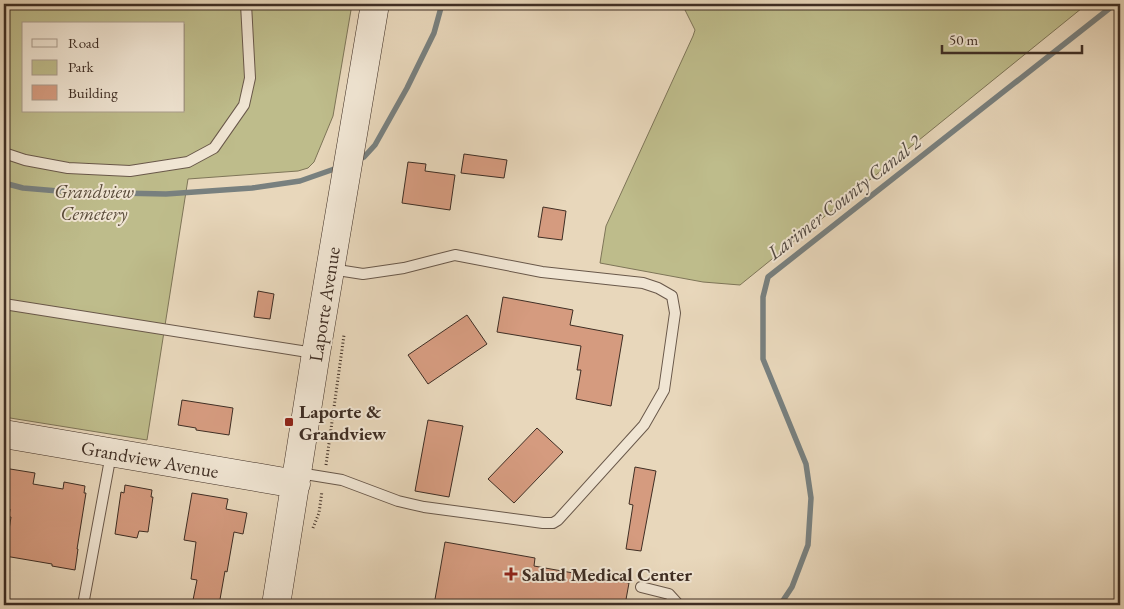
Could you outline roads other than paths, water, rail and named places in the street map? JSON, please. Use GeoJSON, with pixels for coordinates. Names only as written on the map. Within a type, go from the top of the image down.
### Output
{"type":"FeatureCollection","features":[{"type":"Feature","properties":{"kind":"street","name":"Laporte Avenue"},"geometry":{"type":"LineString","coordinates":[[276,605],[375,4]]}},
{"type":"Feature","properties":{"kind":"street","name":"Grandview Avenue"},"geometry":{"type":"LineString","coordinates":[[4,434],[112,452],[297,478]]}},
{"type":"Feature","properties":{"kind":"lane"},"geometry":{"type":"LineString","coordinates":[[4,153],[25,160],[68,168],[130,171],[188,162],[214,148],[244,105],[250,78],[246,4]]}},
{"type":"Feature","properties":{"kind":"lane"},"geometry":{"type":"LineString","coordinates":[[297,478],[342,480],[398,501],[424,507],[543,523],[553,522],[558,520],[644,425],[664,390],[674,313],[672,296],[658,288],[643,283],[542,272],[455,255],[404,268],[363,274],[330,269]]}},
{"type":"Feature","properties":{"kind":"lane"},"geometry":{"type":"LineString","coordinates":[[4,304],[316,353]]}},
{"type":"Feature","properties":{"kind":"lane"},"geometry":{"type":"LineString","coordinates":[[83,605],[112,452]]}},
{"type":"Feature","properties":{"kind":"lane"},"geometry":{"type":"LineString","coordinates":[[641,587],[669,594],[678,605]]}},
{"type":"Feature","properties":{"kind":"waterway"},"geometry":{"type":"LineString","coordinates":[[357,160],[364,157],[375,145],[407,88],[434,33],[442,4]]}},
{"type":"Feature","properties":{"kind":"waterway","name":"Larimer County Canal 2"},"geometry":{"type":"LineString","coordinates":[[780,605],[792,587],[808,545],[811,498],[806,464],[763,359],[763,297],[768,277],[1115,4]]}},
{"type":"Feature","properties":{"kind":"waterway"},"geometry":{"type":"LineString","coordinates":[[4,183],[23,188],[70,192],[166,194],[252,188],[300,181],[340,167]]}},
{"type":"Feature","properties":{"kind":"place","name":"Laporte & Grandview"},"geometry":{"type":"Point","coordinates":[289,422]}},
{"type":"Feature","properties":{"kind":"place","name":"Salud Medical Center"},"geometry":{"type":"Point","coordinates":[511,574]}},
{"type":"Feature","properties":{"kind":"park label","name":"Grandview Cemetery"},"geometry":{"type":"Point","coordinates":[94,202]}}]}
